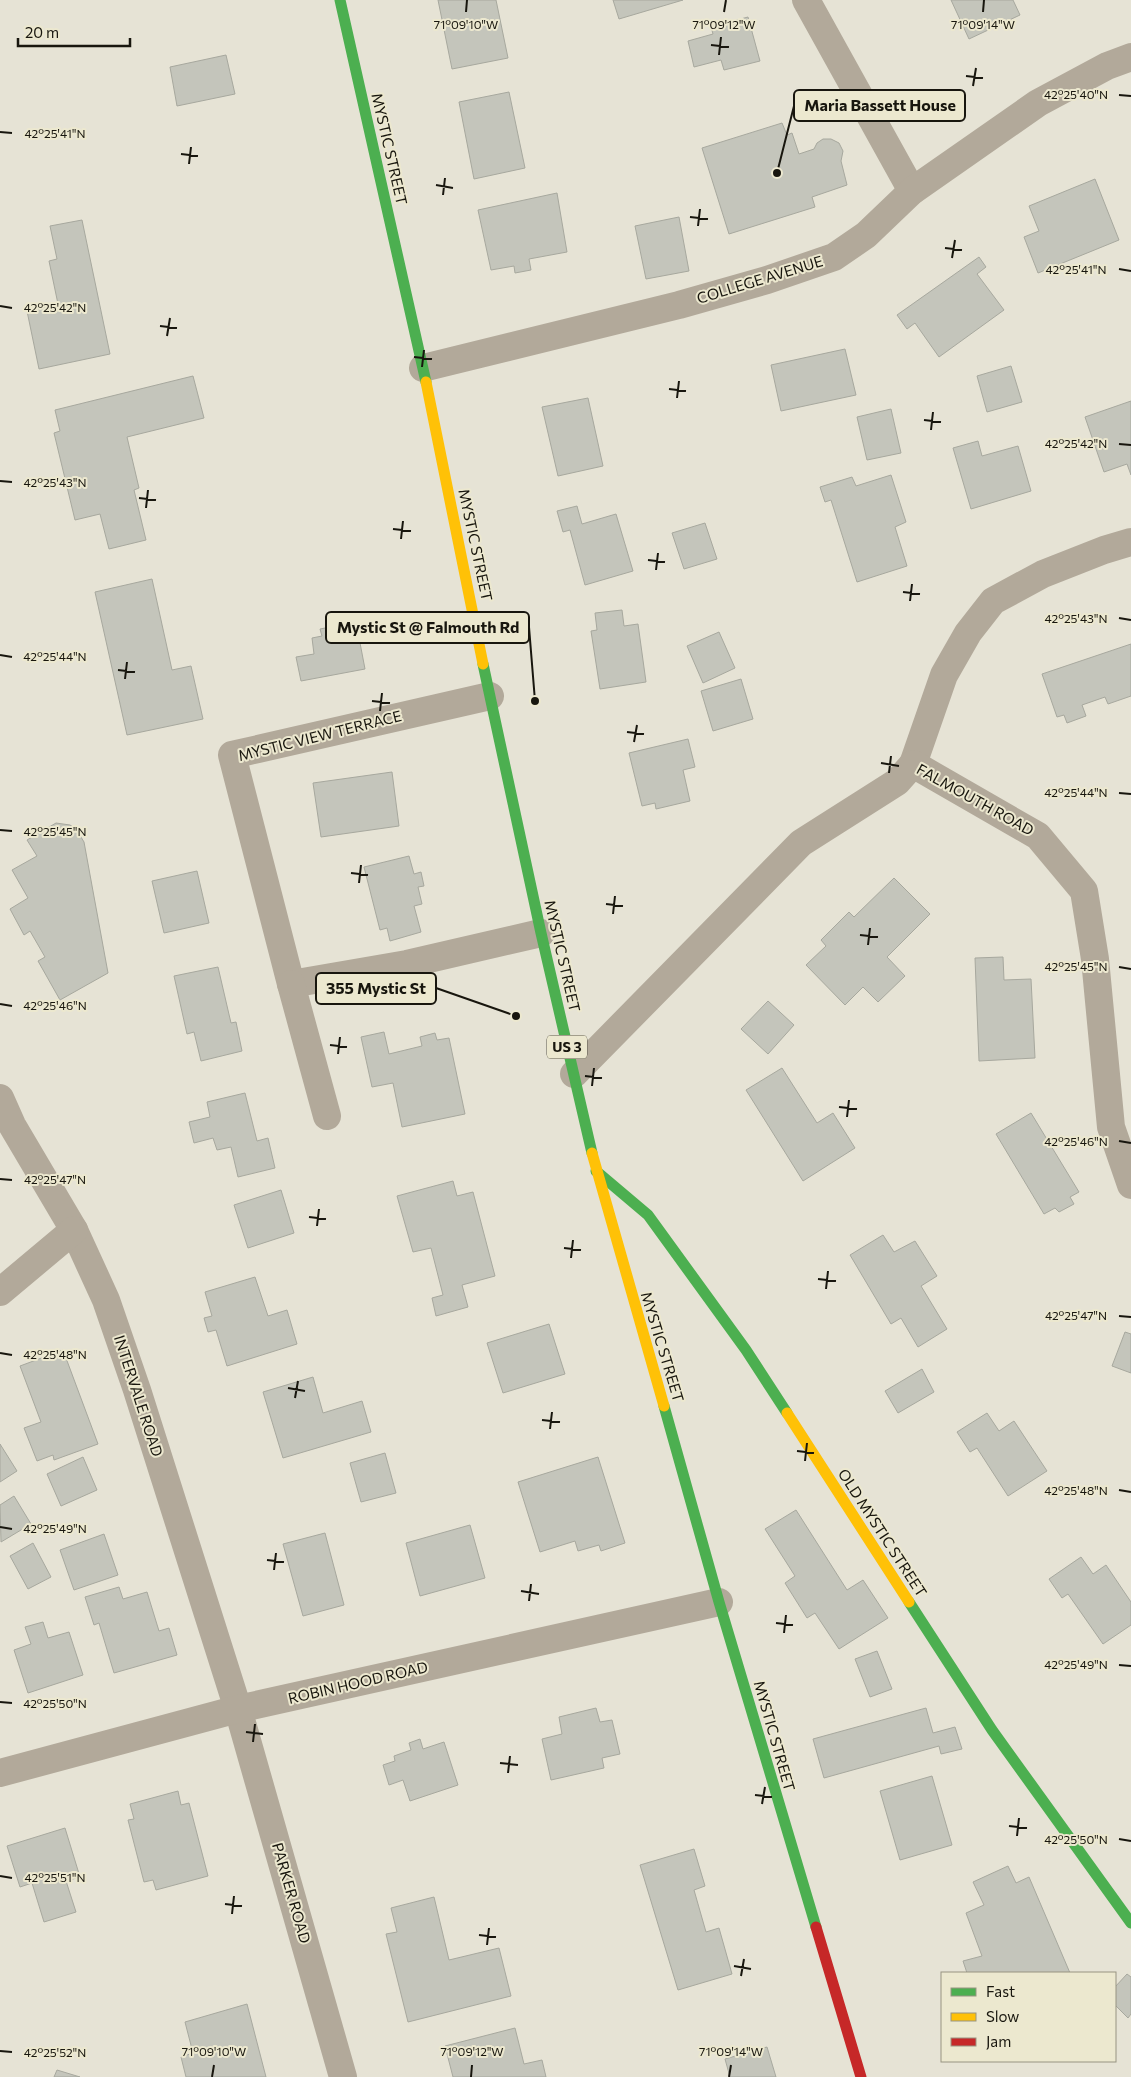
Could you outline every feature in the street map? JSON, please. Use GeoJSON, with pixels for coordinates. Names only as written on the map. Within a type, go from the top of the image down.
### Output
{"type":"FeatureCollection","features":[{"type":"Feature","properties":{"kind":"main road","name":"MYSTIC STREET"},"geometry":{"type":"LineString","coordinates":[[340,0],[424,368],[490,696],[541,933],[596,1171],[633,1304],[678,1448],[718,1602],[861,2077]]}},
{"type":"Feature","properties":{"kind":"main road","name":"OLD MYSTIC STREET"},"geometry":{"type":"LineString","coordinates":[[596,1171],[648,1215],[746,1350],[992,1730],[1131,1923]]}},
{"type":"Feature","properties":{"kind":"street"},"geometry":{"type":"LineString","coordinates":[[806,0],[912,191]]}},
{"type":"Feature","properties":{"kind":"street","name":"COLLEGE AVENUE"},"geometry":{"type":"LineString","coordinates":[[424,368],[679,305],[767,280],[834,257],[866,235],[912,191],[1038,103],[1107,66],[1131,57]]}},
{"type":"Feature","properties":{"kind":"street"},"geometry":{"type":"LineString","coordinates":[[913,764],[944,675],[968,634],[993,601],[1042,574],[1104,550],[1131,542]]}},
{"type":"Feature","properties":{"kind":"street","name":"MYSTIC VIEW TERRACE"},"geometry":{"type":"LineString","coordinates":[[327,1116],[232,755],[490,696]]}},
{"type":"Feature","properties":{"kind":"street","name":"FALMOUTH ROAD"},"geometry":{"type":"LineString","coordinates":[[574,1074],[801,843],[897,782],[913,764],[1038,836],[1084,892],[1095,959],[1111,1127],[1131,1185]]}},
{"type":"Feature","properties":{"kind":"street"},"geometry":{"type":"LineString","coordinates":[[291,984],[406,964],[541,933]]}},
{"type":"Feature","properties":{"kind":"street","name":"INTERVALE ROAD"},"geometry":{"type":"LineString","coordinates":[[0,1098],[12,1125],[74,1230],[106,1300],[137,1390],[238,1710]]}},
{"type":"Feature","properties":{"kind":"street"},"geometry":{"type":"LineString","coordinates":[[0,1292],[74,1230]]}},
{"type":"Feature","properties":{"kind":"street","name":"ROBIN HOOD ROAD"},"geometry":{"type":"LineString","coordinates":[[0,1773],[238,1710],[718,1602]]}},
{"type":"Feature","properties":{"kind":"street","name":"PARKER ROAD"},"geometry":{"type":"LineString","coordinates":[[238,1710],[343,2077]]}},
{"type":"Feature","properties":{"kind":"building"},"geometry":{"type":"Polygon","coordinates":[[[438,0],[496,0],[508,58],[452,69],[438,0]]]}},
{"type":"Feature","properties":{"kind":"building"},"geometry":{"type":"Polygon","coordinates":[[[613,0],[683,0],[619,19],[613,0]]]}},
{"type":"Feature","properties":{"kind":"building"},"geometry":{"type":"Polygon","coordinates":[[[951,0],[1013,0],[1020,15],[969,39],[951,0]]]}},
{"type":"Feature","properties":{"kind":"building"},"geometry":{"type":"Polygon","coordinates":[[[748,17],[760,61],[724,70],[721,60],[694,67],[688,41],[713,34],[711,27],[748,17]]]}},
{"type":"Feature","properties":{"kind":"building"},"geometry":{"type":"Polygon","coordinates":[[[226,55],[235,94],[177,106],[170,67],[226,55]]]}},
{"type":"Feature","properties":{"kind":"building"},"geometry":{"type":"Polygon","coordinates":[[[509,92],[525,168],[474,179],[459,102],[509,92]]]}},
{"type":"Feature","properties":{"kind":"building"},"geometry":{"type":"Polygon","coordinates":[[[782,123],[787,135],[792,133],[799,154],[814,149],[817,143],[823,139],[831,139],[839,143],[843,151],[841,161],[847,185],[812,197],[815,207],[729,234],[702,148],[782,123]]]}},
{"type":"Feature","properties":{"kind":"building"},"geometry":{"type":"Polygon","coordinates":[[[1095,179],[1119,240],[1038,273],[1024,237],[1039,231],[1029,206],[1095,179]]]}},
{"type":"Feature","properties":{"kind":"building"},"geometry":{"type":"Polygon","coordinates":[[[557,193],[567,252],[529,259],[531,270],[515,273],[514,266],[491,270],[478,210],[557,193]]]}},
{"type":"Feature","properties":{"kind":"building"},"geometry":{"type":"Polygon","coordinates":[[[679,217],[689,271],[646,279],[635,226],[679,217]]]}},
{"type":"Feature","properties":{"kind":"building"},"geometry":{"type":"Polygon","coordinates":[[[82,220],[110,354],[39,369],[27,311],[58,304],[49,261],[57,259],[50,226],[82,220]]]}},
{"type":"Feature","properties":{"kind":"building"},"geometry":{"type":"Polygon","coordinates":[[[979,257],[986,267],[977,274],[1004,310],[939,357],[915,323],[907,329],[897,315],[979,257]]]}},
{"type":"Feature","properties":{"kind":"building"},"geometry":{"type":"Polygon","coordinates":[[[845,349],[856,395],[781,411],[771,365],[845,349]]]}},
{"type":"Feature","properties":{"kind":"building"},"geometry":{"type":"Polygon","coordinates":[[[1011,366],[1022,402],[987,412],[977,376],[1011,366]]]}},
{"type":"Feature","properties":{"kind":"building"},"geometry":{"type":"Polygon","coordinates":[[[193,376],[204,418],[127,437],[139,488],[134,490],[146,540],[109,549],[100,514],[75,520],[54,433],[60,431],[55,410],[193,376]]]}},
{"type":"Feature","properties":{"kind":"building"},"geometry":{"type":"Polygon","coordinates":[[[588,398],[603,466],[558,476],[542,407],[588,398]]]}},
{"type":"Feature","properties":{"kind":"building"},"geometry":{"type":"Polygon","coordinates":[[[1131,401],[1131,475],[1127,464],[1104,472],[1085,417],[1131,401]]]}},
{"type":"Feature","properties":{"kind":"building"},"geometry":{"type":"Polygon","coordinates":[[[891,409],[901,453],[867,460],[857,417],[891,409]]]}},
{"type":"Feature","properties":{"kind":"building"},"geometry":{"type":"Polygon","coordinates":[[[978,441],[982,456],[1018,446],[1031,491],[971,509],[953,448],[978,441]]]}},
{"type":"Feature","properties":{"kind":"building"},"geometry":{"type":"Polygon","coordinates":[[[891,475],[906,522],[895,527],[907,566],[857,582],[831,500],[825,502],[820,487],[852,477],[856,486],[891,475]]]}},
{"type":"Feature","properties":{"kind":"building"},"geometry":{"type":"Polygon","coordinates":[[[577,506],[582,524],[616,514],[633,571],[585,585],[570,530],[563,532],[557,511],[577,506]]]}},
{"type":"Feature","properties":{"kind":"building"},"geometry":{"type":"Polygon","coordinates":[[[705,523],[717,559],[684,569],[672,533],[705,523]]]}},
{"type":"Feature","properties":{"kind":"building"},"geometry":{"type":"Polygon","coordinates":[[[152,579],[172,670],[191,666],[203,719],[127,735],[95,592],[152,579]]]}},
{"type":"Feature","properties":{"kind":"building"},"geometry":{"type":"Polygon","coordinates":[[[622,610],[624,626],[638,624],[646,682],[600,689],[591,631],[597,630],[595,613],[622,610]]]}},
{"type":"Feature","properties":{"kind":"building"},"geometry":{"type":"Polygon","coordinates":[[[356,622],[365,669],[301,681],[296,657],[314,654],[312,638],[322,636],[320,629],[356,622]]]}},
{"type":"Feature","properties":{"kind":"building"},"geometry":{"type":"Polygon","coordinates":[[[719,632],[735,668],[703,683],[687,646],[719,632]]]}},
{"type":"Feature","properties":{"kind":"building"},"geometry":{"type":"Polygon","coordinates":[[[1131,644],[1131,696],[1108,704],[1105,697],[1082,705],[1086,716],[1067,723],[1064,715],[1057,717],[1042,674],[1131,644]]]}},
{"type":"Feature","properties":{"kind":"building"},"geometry":{"type":"Polygon","coordinates":[[[741,679],[753,719],[713,731],[701,691],[741,679]]]}},
{"type":"Feature","properties":{"kind":"building"},"geometry":{"type":"Polygon","coordinates":[[[688,739],[695,767],[683,770],[690,801],[656,809],[655,803],[642,806],[629,753],[688,739]]]}},
{"type":"Feature","properties":{"kind":"building"},"geometry":{"type":"Polygon","coordinates":[[[392,772],[399,826],[321,837],[313,783],[392,772]]]}},
{"type":"Feature","properties":{"kind":"building"},"geometry":{"type":"Polygon","coordinates":[[[56,823],[70,825],[76,829],[84,842],[108,973],[60,1000],[38,961],[45,957],[30,931],[24,935],[10,909],[28,898],[12,870],[37,856],[27,840],[56,823]]]}},
{"type":"Feature","properties":{"kind":"building"},"geometry":{"type":"Polygon","coordinates":[[[409,856],[414,874],[421,872],[424,886],[418,887],[422,904],[414,906],[421,932],[390,941],[387,928],[380,930],[364,867],[409,856]]]}},
{"type":"Feature","properties":{"kind":"building"},"geometry":{"type":"Polygon","coordinates":[[[197,871],[209,923],[164,933],[152,881],[197,871]]]}},
{"type":"Feature","properties":{"kind":"building"},"geometry":{"type":"Polygon","coordinates":[[[894,878],[930,914],[887,957],[905,976],[878,1002],[863,987],[845,1005],[806,965],[826,946],[821,940],[849,912],[854,917],[894,878]]]}},
{"type":"Feature","properties":{"kind":"building"},"geometry":{"type":"Polygon","coordinates":[[[1003,957],[1004,980],[1031,979],[1035,1058],[979,1061],[975,958],[1003,957]]]}},
{"type":"Feature","properties":{"kind":"building"},"geometry":{"type":"Polygon","coordinates":[[[218,967],[231,1023],[236,1022],[242,1051],[201,1061],[194,1032],[187,1034],[174,976],[218,967]]]}},
{"type":"Feature","properties":{"kind":"building"},"geometry":{"type":"Polygon","coordinates":[[[768,1001],[794,1025],[768,1054],[741,1029],[768,1001]]]}},
{"type":"Feature","properties":{"kind":"building"},"geometry":{"type":"Polygon","coordinates":[[[384,1032],[389,1054],[422,1046],[420,1037],[435,1033],[437,1040],[449,1038],[465,1114],[402,1127],[393,1083],[372,1087],[361,1037],[384,1032]]]}},
{"type":"Feature","properties":{"kind":"building"},"geometry":{"type":"Polygon","coordinates":[[[782,1068],[817,1123],[833,1113],[855,1148],[803,1181],[746,1090],[782,1068]]]}},
{"type":"Feature","properties":{"kind":"building"},"geometry":{"type":"Polygon","coordinates":[[[245,1093],[257,1141],[268,1138],[275,1168],[238,1177],[231,1147],[217,1150],[213,1138],[194,1143],[189,1122],[210,1117],[207,1102],[245,1093]]]}},
{"type":"Feature","properties":{"kind":"building"},"geometry":{"type":"Polygon","coordinates":[[[1031,1113],[1079,1192],[1070,1197],[1074,1204],[1059,1212],[1055,1208],[1044,1214],[996,1134],[1031,1113]]]}},
{"type":"Feature","properties":{"kind":"building"},"geometry":{"type":"Polygon","coordinates":[[[453,1181],[457,1196],[473,1192],[495,1276],[462,1285],[468,1307],[436,1316],[432,1298],[443,1295],[431,1248],[413,1252],[397,1196],[453,1181]]]}},
{"type":"Feature","properties":{"kind":"building"},"geometry":{"type":"Polygon","coordinates":[[[281,1190],[294,1233],[248,1248],[234,1205],[281,1190]]]}},
{"type":"Feature","properties":{"kind":"building"},"geometry":{"type":"Polygon","coordinates":[[[883,1235],[894,1252],[915,1241],[937,1276],[921,1286],[947,1329],[918,1347],[901,1318],[891,1324],[850,1255],[883,1235]]]}},
{"type":"Feature","properties":{"kind":"building"},"geometry":{"type":"Polygon","coordinates":[[[255,1277],[268,1316],[287,1310],[297,1344],[227,1366],[216,1330],[208,1332],[204,1318],[212,1316],[205,1292],[255,1277]]]}},
{"type":"Feature","properties":{"kind":"building"},"geometry":{"type":"Polygon","coordinates":[[[549,1324],[565,1374],[503,1393],[487,1343],[549,1324]]]}},
{"type":"Feature","properties":{"kind":"building"},"geometry":{"type":"Polygon","coordinates":[[[1125,1332],[1131,1334],[1131,1373],[1112,1366],[1125,1332]]]}},
{"type":"Feature","properties":{"kind":"building"},"geometry":{"type":"Polygon","coordinates":[[[63,1350],[98,1444],[54,1460],[53,1455],[37,1461],[24,1428],[41,1422],[20,1366],[63,1350]]]}},
{"type":"Feature","properties":{"kind":"building"},"geometry":{"type":"Polygon","coordinates":[[[922,1369],[934,1392],[898,1413],[885,1391],[922,1369]]]}},
{"type":"Feature","properties":{"kind":"building"},"geometry":{"type":"Polygon","coordinates":[[[313,1377],[323,1413],[362,1401],[371,1432],[283,1458],[263,1392],[313,1377]]]}},
{"type":"Feature","properties":{"kind":"building"},"geometry":{"type":"Polygon","coordinates":[[[987,1413],[999,1431],[1014,1421],[1047,1471],[1008,1496],[977,1448],[970,1452],[957,1432],[987,1413]]]}},
{"type":"Feature","properties":{"kind":"building"},"geometry":{"type":"Polygon","coordinates":[[[0,1444],[17,1471],[0,1482],[0,1444]]]}},
{"type":"Feature","properties":{"kind":"building"},"geometry":{"type":"Polygon","coordinates":[[[385,1453],[396,1493],[361,1502],[350,1463],[385,1453]]]}},
{"type":"Feature","properties":{"kind":"building"},"geometry":{"type":"Polygon","coordinates":[[[83,1457],[97,1490],[61,1506],[47,1474],[83,1457]]]}},
{"type":"Feature","properties":{"kind":"building"},"geometry":{"type":"Polygon","coordinates":[[[598,1457],[625,1543],[601,1551],[599,1545],[578,1551],[575,1541],[540,1552],[518,1482],[598,1457]]]}},
{"type":"Feature","properties":{"kind":"building"},"geometry":{"type":"Polygon","coordinates":[[[14,1496],[31,1524],[1,1542],[0,1505],[14,1496]]]}},
{"type":"Feature","properties":{"kind":"building"},"geometry":{"type":"Polygon","coordinates":[[[796,1510],[847,1590],[863,1580],[888,1618],[839,1649],[815,1613],[807,1618],[785,1583],[795,1576],[765,1529],[796,1510]]]}},
{"type":"Feature","properties":{"kind":"building"},"geometry":{"type":"Polygon","coordinates":[[[470,1525],[485,1578],[420,1596],[406,1543],[470,1525]]]}},
{"type":"Feature","properties":{"kind":"building"},"geometry":{"type":"Polygon","coordinates":[[[325,1533],[344,1605],[303,1616],[283,1544],[325,1533]]]}},
{"type":"Feature","properties":{"kind":"building"},"geometry":{"type":"Polygon","coordinates":[[[104,1534],[118,1575],[74,1590],[60,1550],[104,1534]]]}},
{"type":"Feature","properties":{"kind":"building"},"geometry":{"type":"Polygon","coordinates":[[[33,1543],[51,1577],[28,1589],[10,1556],[33,1543]]]}},
{"type":"Feature","properties":{"kind":"building"},"geometry":{"type":"Polygon","coordinates":[[[1081,1557],[1093,1574],[1106,1565],[1131,1602],[1131,1625],[1103,1644],[1068,1594],[1062,1598],[1049,1579],[1081,1557]]]}},
{"type":"Feature","properties":{"kind":"building"},"geometry":{"type":"Polygon","coordinates":[[[119,1587],[123,1599],[147,1592],[159,1631],[169,1628],[177,1655],[114,1673],[99,1623],[94,1625],[85,1597],[119,1587]]]}},
{"type":"Feature","properties":{"kind":"building"},"geometry":{"type":"Polygon","coordinates":[[[43,1622],[48,1638],[69,1632],[83,1675],[28,1693],[14,1650],[31,1644],[25,1627],[43,1622]]]}},
{"type":"Feature","properties":{"kind":"building"},"geometry":{"type":"Polygon","coordinates":[[[877,1651],[892,1689],[870,1697],[855,1659],[877,1651]]]}},
{"type":"Feature","properties":{"kind":"building"},"geometry":{"type":"Polygon","coordinates":[[[596,1708],[600,1722],[612,1720],[620,1754],[602,1758],[604,1768],[551,1780],[542,1739],[562,1734],[559,1717],[596,1708]]]}},
{"type":"Feature","properties":{"kind":"building"},"geometry":{"type":"Polygon","coordinates":[[[926,1708],[933,1733],[955,1727],[962,1749],[941,1754],[939,1746],[824,1778],[813,1739],[926,1708]]]}},
{"type":"Feature","properties":{"kind":"building"},"geometry":{"type":"Polygon","coordinates":[[[420,1739],[423,1749],[444,1742],[458,1785],[410,1801],[403,1780],[389,1785],[383,1765],[395,1761],[394,1756],[411,1750],[409,1743],[420,1739]]]}},
{"type":"Feature","properties":{"kind":"building"},"geometry":{"type":"Polygon","coordinates":[[[932,1776],[952,1845],[900,1860],[880,1791],[932,1776]]]}},
{"type":"Feature","properties":{"kind":"building"},"geometry":{"type":"Polygon","coordinates":[[[178,1791],[181,1805],[189,1803],[208,1876],[156,1890],[153,1880],[144,1882],[128,1820],[134,1819],[130,1804],[178,1791]]]}},
{"type":"Feature","properties":{"kind":"building"},"geometry":{"type":"Polygon","coordinates":[[[65,1828],[80,1877],[66,1881],[76,1912],[44,1922],[32,1883],[20,1887],[7,1846],[65,1828]]]}},
{"type":"Feature","properties":{"kind":"building"},"geometry":{"type":"Polygon","coordinates":[[[694,1849],[705,1886],[694,1890],[706,1932],[719,1928],[732,1974],[678,1990],[640,1865],[694,1849]]]}},
{"type":"Feature","properties":{"kind":"building"},"geometry":{"type":"Polygon","coordinates":[[[1008,1866],[1016,1883],[1029,1877],[1070,1972],[967,1972],[963,1961],[982,1956],[966,1913],[984,1905],[973,1882],[1008,1866]]]}},
{"type":"Feature","properties":{"kind":"building"},"geometry":{"type":"Polygon","coordinates":[[[434,1897],[449,1960],[499,1948],[511,1996],[408,2022],[386,1934],[397,1932],[391,1908],[434,1897]]]}},
{"type":"Feature","properties":{"kind":"building"},"geometry":{"type":"Polygon","coordinates":[[[1127,1974],[1131,1977],[1131,2014],[1128,2018],[1116,2006],[1116,1986],[1127,1974]]]}},
{"type":"Feature","properties":{"kind":"building"},"geometry":{"type":"Polygon","coordinates":[[[247,2004],[266,2077],[186,2077],[181,2057],[193,2053],[185,2022],[247,2004]]]}},
{"type":"Feature","properties":{"kind":"building"},"geometry":{"type":"Polygon","coordinates":[[[515,2028],[524,2064],[542,2060],[546,2077],[453,2077],[445,2046],[515,2028]]]}},
{"type":"Feature","properties":{"kind":"building"},"geometry":{"type":"Polygon","coordinates":[[[767,2047],[776,2077],[730,2077],[725,2059],[767,2047]]]}},
{"type":"Feature","properties":{"kind":"building"},"geometry":{"type":"Polygon","coordinates":[[[57,2070],[80,2077],[54,2077],[57,2070]]]}},
{"type":"Feature","properties":{"kind":"traffic: fast"},"geometry":{"type":"LineString","coordinates":[[340,0],[426,382]]}},
{"type":"Feature","properties":{"kind":"traffic: fast"},"geometry":{"type":"LineString","coordinates":[[483,664],[541,933],[592,1153]]}},
{"type":"Feature","properties":{"kind":"traffic: fast"},"geometry":{"type":"LineString","coordinates":[[596,1171],[648,1215],[746,1350],[787,1413]]}},
{"type":"Feature","properties":{"kind":"traffic: fast"},"geometry":{"type":"LineString","coordinates":[[664,1406],[719,1602],[816,1927]]}},
{"type":"Feature","properties":{"kind":"traffic: fast"},"geometry":{"type":"LineString","coordinates":[[909,1602],[992,1730],[1131,1923]]}},
{"type":"Feature","properties":{"kind":"traffic: slow"},"geometry":{"type":"LineString","coordinates":[[426,382],[483,664]]}},
{"type":"Feature","properties":{"kind":"traffic: slow"},"geometry":{"type":"LineString","coordinates":[[592,1153],[664,1406]]}},
{"type":"Feature","properties":{"kind":"traffic: slow"},"geometry":{"type":"LineString","coordinates":[[787,1413],[909,1602]]}},
{"type":"Feature","properties":{"kind":"traffic: jam"},"geometry":{"type":"LineString","coordinates":[[816,1927],[861,2077]]}},
{"type":"Feature","properties":{"kind":"place","name":"Maria Bassett House"},"geometry":{"type":"Point","coordinates":[777,173]}},
{"type":"Feature","properties":{"kind":"place","name":"Mystic St @ Falmouth Rd"},"geometry":{"type":"Point","coordinates":[535,701]}},
{"type":"Feature","properties":{"kind":"place","name":"355 Mystic St"},"geometry":{"type":"Point","coordinates":[516,1016]}}]}
